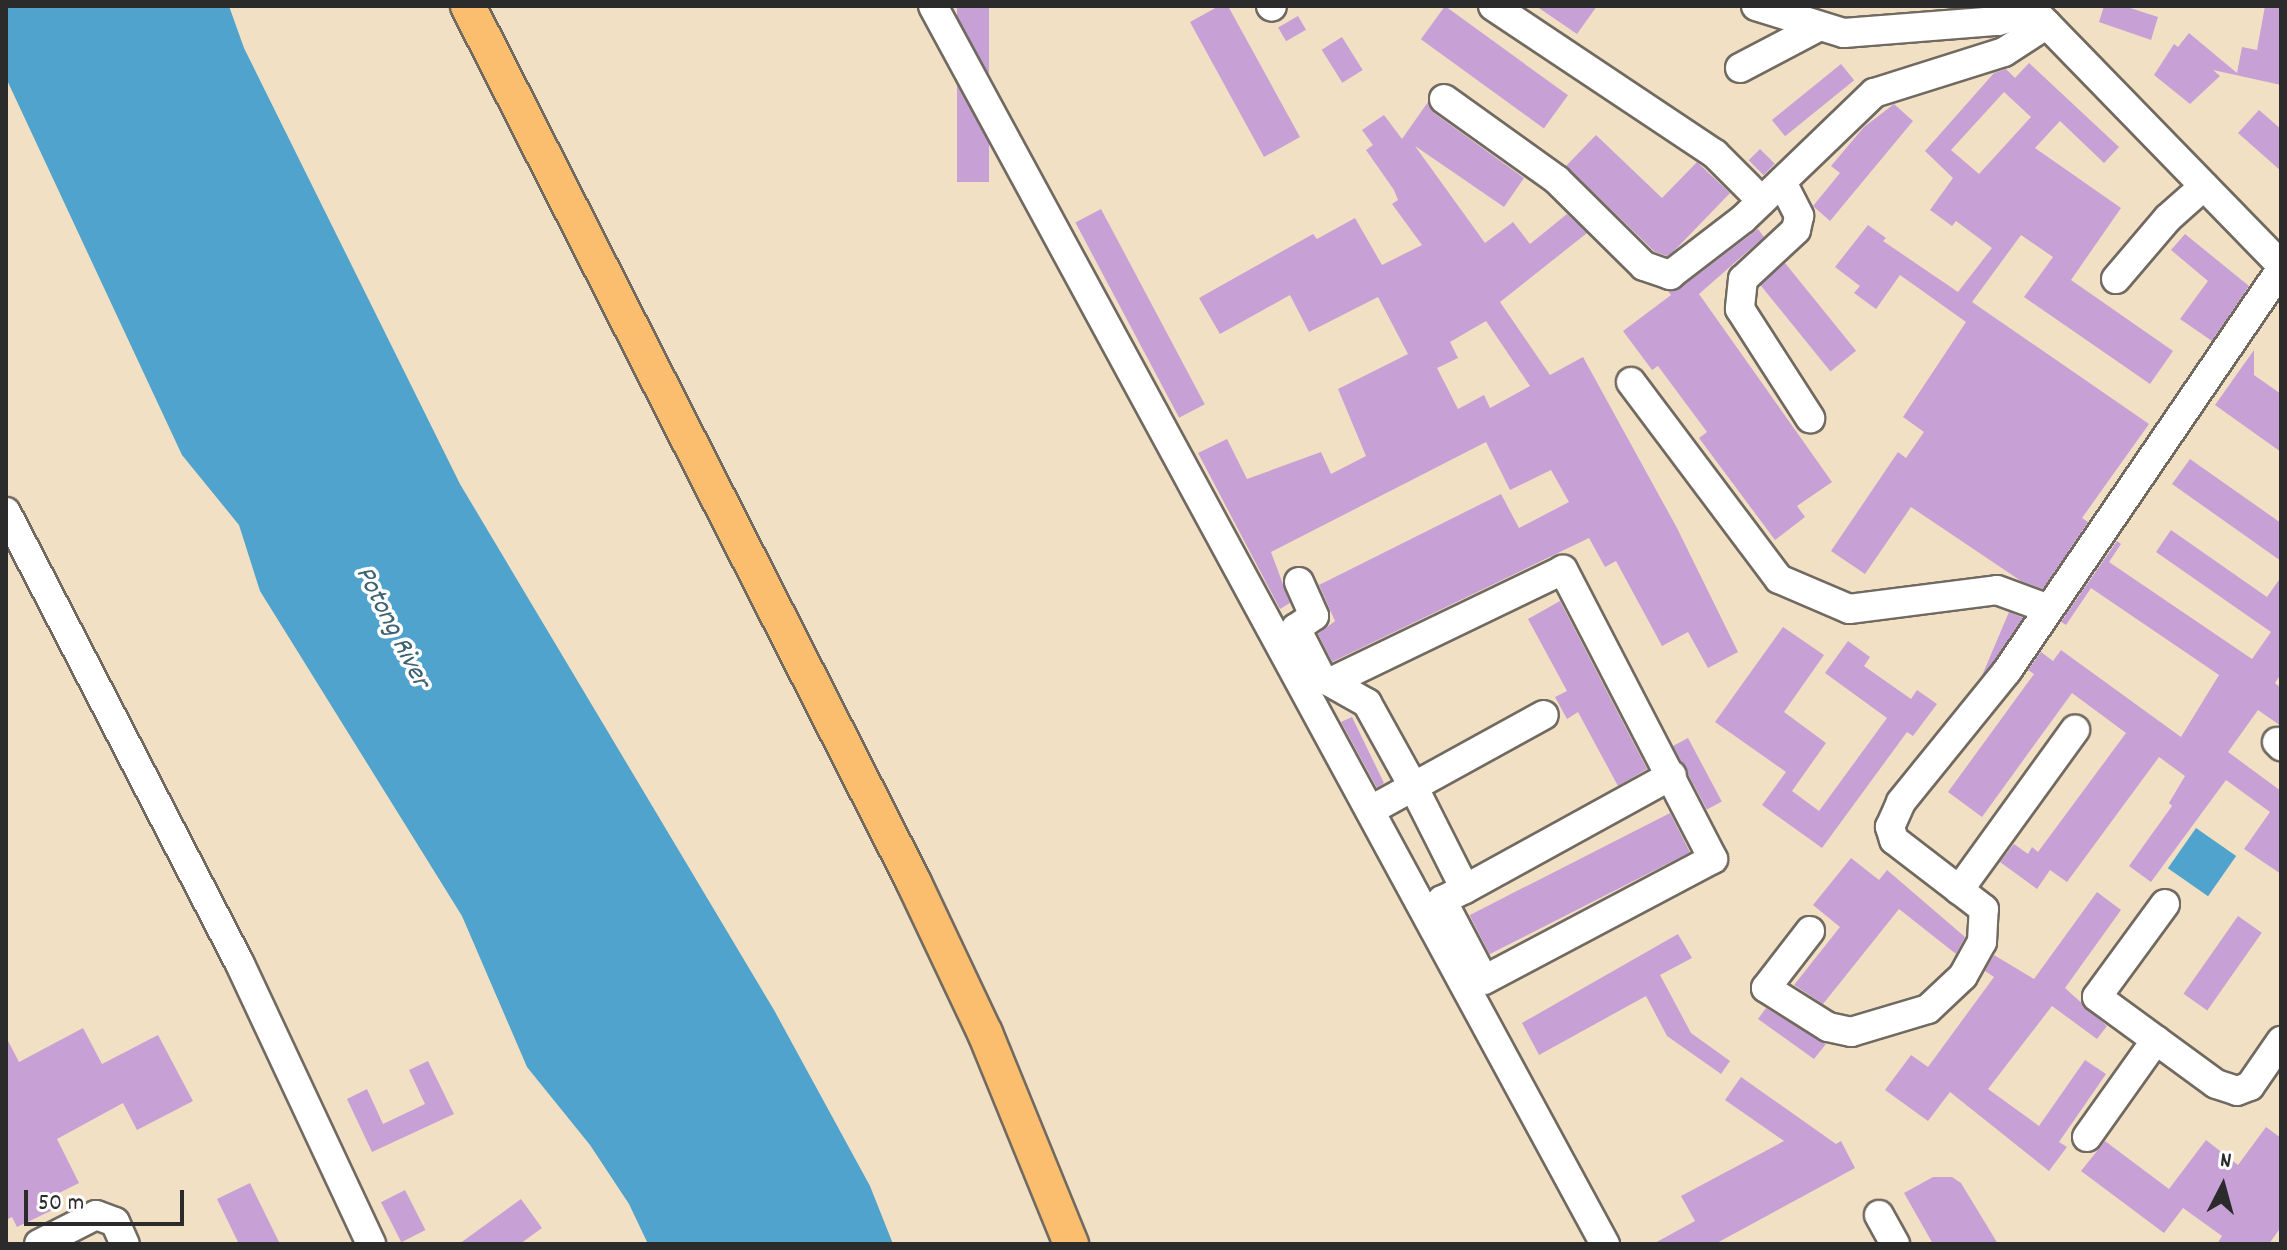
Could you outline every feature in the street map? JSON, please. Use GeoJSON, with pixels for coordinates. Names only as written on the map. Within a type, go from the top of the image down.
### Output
{"type":"FeatureCollection","features":[{"type":"Feature","properties":{"kind":"main road"},"geometry":{"type":"LineString","coordinates":[[468,6],[914,883],[985,1033],[1071,1244]]}},
{"type":"Feature","properties":{"kind":"street"},"geometry":{"type":"LineString","coordinates":[[933,6],[1605,1244]]}},
{"type":"Feature","properties":{"kind":"street"},"geometry":{"type":"LineString","coordinates":[[1493,6],[1772,191],[1799,216],[1796,230],[1743,279],[1740,309],[1810,418]]}},
{"type":"Feature","properties":{"kind":"street"},"geometry":{"type":"LineString","coordinates":[[1756,6],[1844,33],[1927,29],[2036,13]]}},
{"type":"Feature","properties":{"kind":"street"},"geometry":{"type":"LineString","coordinates":[[1444,99],[1557,180],[1644,266],[1659,274],[1682,267],[1772,191],[1886,85],[1978,62],[2036,13]]}},
{"type":"Feature","properties":{"kind":"street"},"geometry":{"type":"LineString","coordinates":[[1810,931],[1766,988],[1801,1015],[1851,1032],[1928,1009],[1963,976],[1982,942],[1984,909],[1894,840],[1890,827],[1901,802],[2007,671],[2046,608],[2281,268],[2036,13]]}},
{"type":"Feature","properties":{"kind":"street"},"geometry":{"type":"LineString","coordinates":[[1740,68],[1818,27]]}},
{"type":"Feature","properties":{"kind":"street"},"geometry":{"type":"LineString","coordinates":[[2116,279],[2168,218],[2204,186]]}},
{"type":"Feature","properties":{"kind":"street"},"geometry":{"type":"LineString","coordinates":[[1631,382],[1779,579],[1849,609],[1997,590],[2046,608]]}},
{"type":"Feature","properties":{"kind":"street"},"geometry":{"type":"LineString","coordinates":[[6,512],[240,964],[371,1244]]}},
{"type":"Feature","properties":{"kind":"street"},"geometry":{"type":"LineString","coordinates":[[1332,681],[1563,570],[1672,775],[1713,859],[1484,980],[1442,900],[1672,775]]}},
{"type":"Feature","properties":{"kind":"street"},"geometry":{"type":"LineString","coordinates":[[1299,582],[1314,616],[1296,628],[1321,677],[1367,703],[1465,889]]}},
{"type":"Feature","properties":{"kind":"street"},"geometry":{"type":"LineString","coordinates":[[1371,810],[1544,715]]}},
{"type":"Feature","properties":{"kind":"street"},"geometry":{"type":"LineString","coordinates":[[1959,890],[2075,730]]}},
{"type":"Feature","properties":{"kind":"street"},"geometry":{"type":"LineString","coordinates":[[2165,904],[2097,997],[2216,1084],[2237,1091],[2250,1086],[2281,1041]]}},
{"type":"Feature","properties":{"kind":"street"},"geometry":{"type":"LineString","coordinates":[[2087,1137],[2156,1040]]}},
{"type":"Feature","properties":{"kind":"street"},"geometry":{"type":"LineString","coordinates":[[39,1244],[96,1215],[115,1222],[125,1244]]}},
{"type":"Feature","properties":{"kind":"street"},"geometry":{"type":"LineString","coordinates":[[1879,1215],[1895,1244]]}},
{"type":"Feature","properties":{"kind":"water","name":"Potong River"},"geometry":{"type":"Polygon","coordinates":[[[6,6],[229,6],[244,48],[460,484],[774,1010],[870,1186],[893,1244],[648,1244],[629,1204],[590,1145],[527,1067],[462,916],[260,591],[239,525],[182,455],[6,78],[6,6]]]}},
{"type":"Feature","properties":{"kind":"water"},"geometry":{"type":"Polygon","coordinates":[[[2196,828],[2236,856],[2208,896],[2168,868],[2196,828]]]}},
{"type":"Feature","properties":{"kind":"building"},"geometry":{"type":"Polygon","coordinates":[[[957,6],[989,6],[989,182],[957,182],[957,6]]]}},
{"type":"Feature","properties":{"kind":"building"},"geometry":{"type":"Polygon","coordinates":[[[1219,6],[1228,6],[1300,137],[1264,157],[1190,22],[1219,6]]]}},
{"type":"Feature","properties":{"kind":"building"},"geometry":{"type":"Polygon","coordinates":[[[1445,6],[1568,95],[1544,129],[1421,39],[1445,6]]]}},
{"type":"Feature","properties":{"kind":"building"},"geometry":{"type":"Polygon","coordinates":[[[1536,6],[1597,6],[1577,34],[1536,6]]]}},
{"type":"Feature","properties":{"kind":"building"},"geometry":{"type":"Polygon","coordinates":[[[2104,6],[2124,6],[2158,17],[2151,40],[2099,22],[2104,6]]]}},
{"type":"Feature","properties":{"kind":"building"},"geometry":{"type":"Polygon","coordinates":[[[2265,6],[2281,6],[2281,85],[2213,70],[2220,76],[2190,104],[2154,75],[2174,44],[2178,47],[2189,33],[2237,73],[2242,47],[2257,50],[2265,6]]]}},
{"type":"Feature","properties":{"kind":"building"},"geometry":{"type":"Polygon","coordinates":[[[1298,16],[1306,30],[1286,41],[1278,28],[1298,16]]]}},
{"type":"Feature","properties":{"kind":"building"},"geometry":{"type":"Polygon","coordinates":[[[1342,37],[1363,70],[1342,83],[1322,50],[1342,37]]]}},
{"type":"Feature","properties":{"kind":"building"},"geometry":{"type":"Polygon","coordinates":[[[2029,63],[2119,147],[2104,163],[2060,121],[2035,148],[2121,208],[2071,280],[2173,351],[2150,384],[2024,297],[2053,257],[2021,235],[1972,302],[2149,424],[2082,518],[2088,522],[2043,589],[2021,581],[1911,507],[1865,574],[1831,551],[1898,452],[1906,458],[1924,432],[1903,417],[1966,322],[1900,275],[1876,309],[1854,293],[1860,286],[1835,267],[1868,225],[1886,238],[1883,241],[1958,292],[1992,248],[1956,221],[1952,226],[1930,210],[1953,178],[1925,151],[1994,73],[2006,69],[2015,78],[2029,63]],[[2004,92],[1951,150],[1979,174],[2031,117],[2004,92]]]}},
{"type":"Feature","properties":{"kind":"building"},"geometry":{"type":"Polygon","coordinates":[[[1841,64],[1854,80],[1785,136],[1772,120],[1841,64]]]}},
{"type":"Feature","properties":{"kind":"building"},"geometry":{"type":"Polygon","coordinates":[[[1428,102],[1434,113],[1524,178],[1504,207],[1415,146],[1485,243],[1513,222],[1530,244],[1567,214],[1587,233],[1500,302],[1550,375],[1583,357],[1677,528],[1738,652],[1708,668],[1688,632],[1662,646],[1616,561],[1605,567],[1589,538],[1332,662],[1318,634],[1335,621],[1319,585],[1501,494],[1519,528],[1569,502],[1551,470],[1510,490],[1486,442],[1271,552],[1290,603],[1280,609],[1198,453],[1227,439],[1247,479],[1321,452],[1331,474],[1366,456],[1338,389],[1408,354],[1378,297],[1309,332],[1290,295],[1220,334],[1199,298],[1313,234],[1317,239],[1355,218],[1382,265],[1422,245],[1392,204],[1398,200],[1394,190],[1366,150],[1373,145],[1362,130],[1384,115],[1402,139],[1428,102]],[[1486,321],[1450,342],[1458,358],[1437,368],[1458,409],[1484,395],[1490,408],[1530,386],[1486,321]]]}},
{"type":"Feature","properties":{"kind":"building"},"geometry":{"type":"Polygon","coordinates":[[[1894,104],[1913,121],[1830,221],[1813,206],[1840,173],[1831,166],[1864,127],[1894,104]]]}},
{"type":"Feature","properties":{"kind":"building"},"geometry":{"type":"Polygon","coordinates":[[[2259,110],[2281,129],[2281,171],[2238,133],[2259,110]]]}},
{"type":"Feature","properties":{"kind":"building"},"geometry":{"type":"Polygon","coordinates":[[[1596,135],[1662,198],[1697,162],[1730,193],[1674,251],[1667,256],[1655,252],[1566,166],[1596,135]]]}},
{"type":"Feature","properties":{"kind":"building"},"geometry":{"type":"Polygon","coordinates":[[[1760,149],[1775,164],[1764,175],[1749,160],[1760,149]]]}},
{"type":"Feature","properties":{"kind":"building"},"geometry":{"type":"Polygon","coordinates":[[[1101,209],[1205,404],[1179,418],[1075,223],[1101,209]]]}},
{"type":"Feature","properties":{"kind":"building"},"geometry":{"type":"Polygon","coordinates":[[[1758,229],[1764,237],[1699,294],[1832,482],[1797,506],[1805,517],[1775,540],[1699,438],[1707,432],[1658,366],[1652,370],[1623,331],[1671,295],[1668,291],[1680,288],[1758,229]]]}},
{"type":"Feature","properties":{"kind":"building"},"geometry":{"type":"Polygon","coordinates":[[[2185,234],[2249,286],[2212,341],[2180,319],[2208,281],[2171,250],[2185,234]]]}},
{"type":"Feature","properties":{"kind":"building"},"geometry":{"type":"Polygon","coordinates":[[[1785,263],[1856,351],[1830,372],[1759,284],[1785,263]]]}},
{"type":"Feature","properties":{"kind":"building"},"geometry":{"type":"Polygon","coordinates":[[[2254,350],[2254,375],[2281,394],[2281,452],[2215,405],[2254,350]]]}},
{"type":"Feature","properties":{"kind":"building"},"geometry":{"type":"Polygon","coordinates":[[[2190,459],[2281,523],[2281,561],[2172,484],[2190,459]]]}},
{"type":"Feature","properties":{"kind":"building"},"geometry":{"type":"Polygon","coordinates":[[[2171,530],[2267,597],[2281,577],[2281,674],[2275,683],[2281,688],[2281,726],[2258,710],[2228,752],[2281,791],[2281,874],[2244,849],[2270,812],[2226,780],[2151,882],[2129,866],[2172,806],[2169,803],[2185,776],[2159,757],[2067,882],[2050,870],[2037,889],[2000,862],[2014,844],[2028,854],[2032,847],[2038,852],[2126,733],[2072,693],[1982,817],[1948,792],[2034,674],[2028,670],[2041,652],[2053,661],[2061,650],[2181,737],[2219,675],[2091,588],[2066,625],[2061,622],[2117,541],[2121,544],[2109,562],[2252,659],[2271,632],[2156,552],[2171,530]]]}},
{"type":"Feature","properties":{"kind":"building"},"geometry":{"type":"Polygon","coordinates":[[[1560,601],[1647,769],[1618,786],[1578,712],[1567,719],[1555,697],[1567,691],[1528,619],[1560,601]]]}},
{"type":"Feature","properties":{"kind":"building"},"geometry":{"type":"Polygon","coordinates":[[[2009,612],[2023,618],[1987,702],[1973,696],[2009,612]]]}},
{"type":"Feature","properties":{"kind":"building"},"geometry":{"type":"Polygon","coordinates":[[[1783,627],[1824,655],[1784,712],[1826,743],[1792,791],[1819,811],[1887,718],[1825,673],[1848,641],[1870,657],[1864,666],[1911,699],[1917,690],[1937,704],[1913,736],[1907,732],[1822,848],[1762,805],[1786,772],[1715,722],[1783,627]]]}},
{"type":"Feature","properties":{"kind":"building"},"geometry":{"type":"Polygon","coordinates":[[[1352,717],[1384,783],[1377,788],[1341,722],[1352,717]]]}},
{"type":"Feature","properties":{"kind":"building"},"geometry":{"type":"Polygon","coordinates":[[[1688,738],[1722,802],[1707,810],[1673,746],[1688,738]]]}},
{"type":"Feature","properties":{"kind":"building"},"geometry":{"type":"Polygon","coordinates":[[[1670,813],[1690,852],[1489,954],[1470,915],[1670,813]]]}},
{"type":"Feature","properties":{"kind":"building"},"geometry":{"type":"Polygon","coordinates":[[[1851,858],[1879,880],[1887,870],[1965,937],[1956,954],[1899,909],[1823,1004],[1794,985],[1840,927],[1813,905],[1851,858]]]}},
{"type":"Feature","properties":{"kind":"building"},"geometry":{"type":"Polygon","coordinates":[[[2097,892],[2121,910],[2065,988],[2107,1026],[2097,1039],[2052,1006],[1988,1089],[2039,1126],[2085,1060],[2106,1074],[2059,1142],[2067,1147],[2049,1171],[1950,1092],[1928,1121],[1885,1090],[1911,1055],[1928,1067],[1994,977],[1985,971],[1994,955],[2034,979],[2097,892]]]}},
{"type":"Feature","properties":{"kind":"building"},"geometry":{"type":"Polygon","coordinates":[[[2238,916],[2262,933],[2207,1010],[2184,994],[2238,916]]]}},
{"type":"Feature","properties":{"kind":"building"},"geometry":{"type":"Polygon","coordinates":[[[1678,934],[1692,958],[1660,975],[1691,1033],[1730,1061],[1721,1074],[1667,1036],[1646,996],[1539,1055],[1522,1023],[1678,934]]]}},
{"type":"Feature","properties":{"kind":"building"},"geometry":{"type":"Polygon","coordinates":[[[1766,1008],[1826,1044],[1814,1059],[1758,1019],[1766,1008]]]}},
{"type":"Feature","properties":{"kind":"building"},"geometry":{"type":"Polygon","coordinates":[[[83,1028],[102,1064],[158,1035],[193,1101],[137,1130],[123,1103],[57,1139],[79,1183],[55,1195],[61,1206],[17,1227],[12,1217],[6,1220],[6,1037],[19,1062],[83,1028]]]}},
{"type":"Feature","properties":{"kind":"building"},"geometry":{"type":"Polygon","coordinates":[[[428,1061],[454,1114],[372,1152],[347,1099],[367,1089],[383,1124],[425,1104],[409,1070],[428,1061]]]}},
{"type":"Feature","properties":{"kind":"building"},"geometry":{"type":"Polygon","coordinates":[[[1741,1077],[1836,1144],[1841,1141],[1855,1168],[1715,1244],[1653,1244],[1695,1221],[1681,1196],[1784,1141],[1725,1100],[1741,1077]]]}},
{"type":"Feature","properties":{"kind":"building"},"geometry":{"type":"Polygon","coordinates":[[[2266,1127],[2281,1138],[2281,1227],[2269,1244],[2217,1244],[2222,1236],[2183,1208],[2164,1233],[2081,1171],[2105,1141],[2169,1189],[2206,1140],[2238,1165],[2266,1127]]]}},
{"type":"Feature","properties":{"kind":"building"},"geometry":{"type":"Polygon","coordinates":[[[1933,1177],[1952,1177],[1961,1183],[1998,1244],[1933,1244],[1904,1193],[1933,1177]]]}},
{"type":"Feature","properties":{"kind":"building"},"geometry":{"type":"Polygon","coordinates":[[[250,1183],[280,1244],[239,1244],[217,1199],[250,1183]]]}},
{"type":"Feature","properties":{"kind":"building"},"geometry":{"type":"Polygon","coordinates":[[[405,1190],[425,1230],[401,1242],[381,1202],[405,1190]]]}},
{"type":"Feature","properties":{"kind":"building"},"geometry":{"type":"Polygon","coordinates":[[[521,1199],[542,1228],[520,1244],[459,1244],[521,1199]]]}}]}
